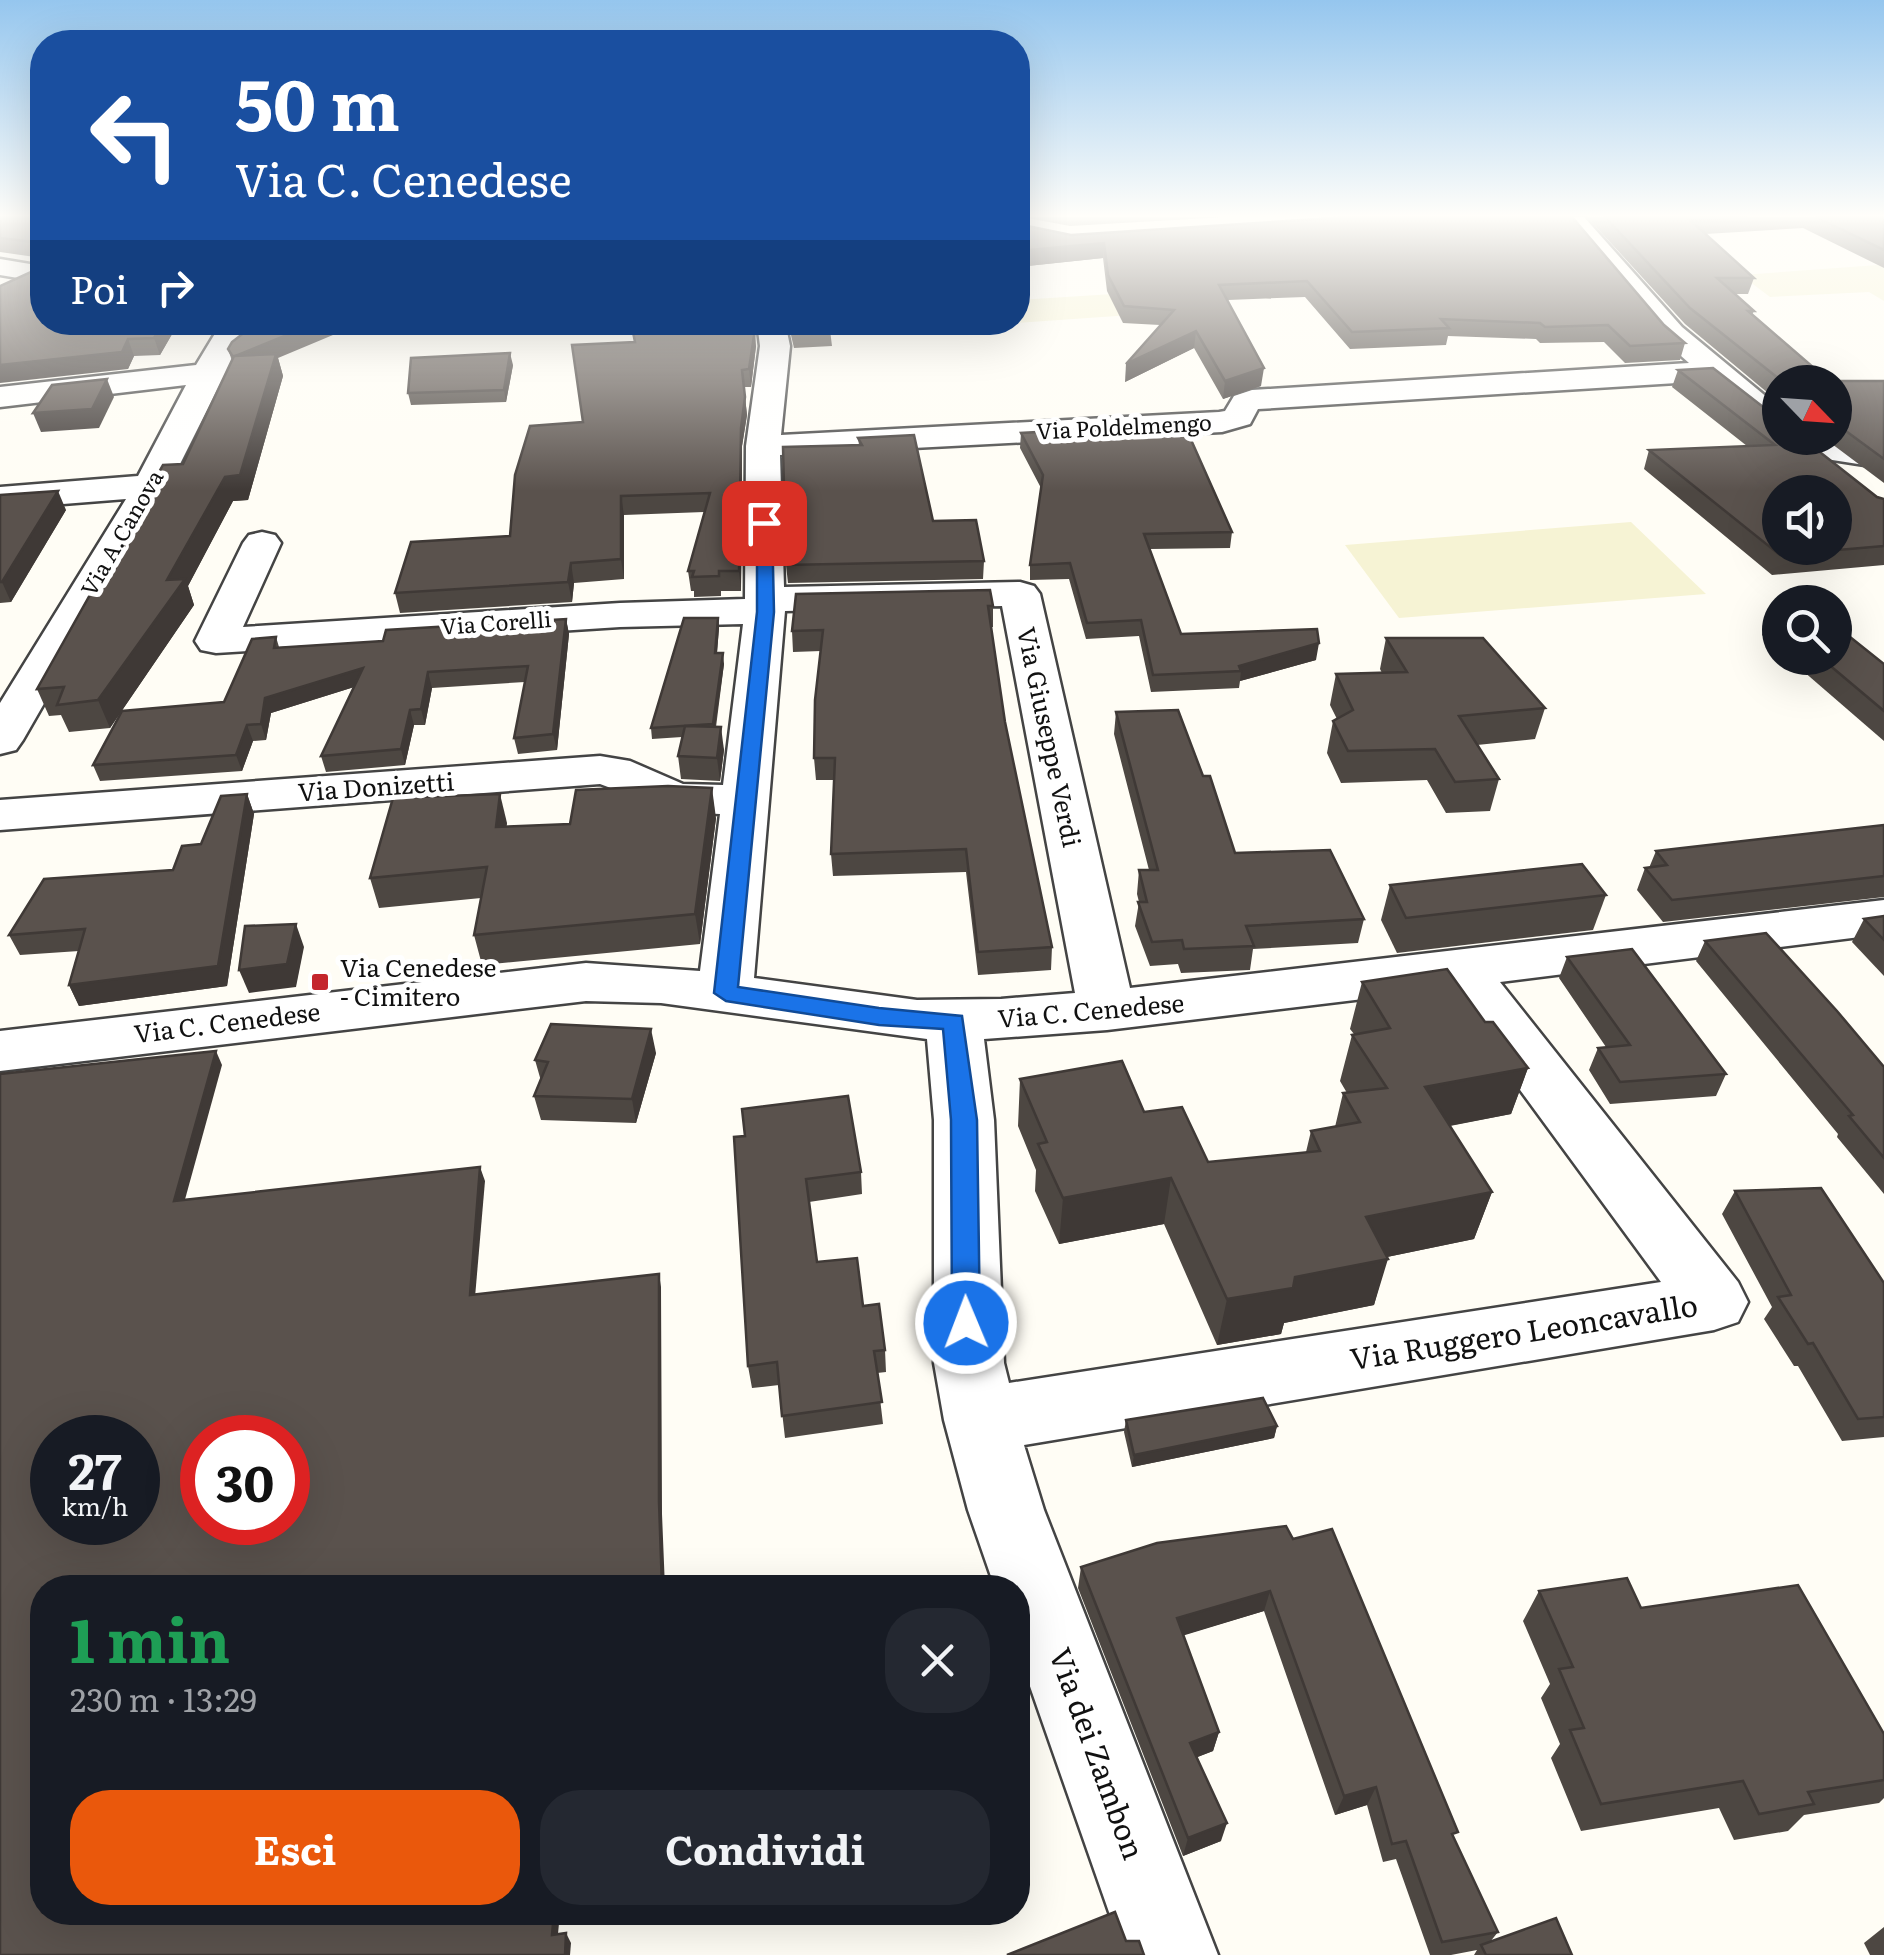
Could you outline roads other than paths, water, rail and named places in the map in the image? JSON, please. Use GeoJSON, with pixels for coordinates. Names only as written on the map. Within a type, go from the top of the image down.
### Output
{"type":"FeatureCollection","features":[{"type":"Feature","properties":{"kind":"street"},"geometry":{"type":"LineString","coordinates":[[1650,308],[1672,333],[1762,410]]}},
{"type":"Feature","properties":{"kind":"street","name":"Via A.Canova"},"geometry":{"type":"LineString","coordinates":[[0,740],[151,486],[228,335]]}},
{"type":"Feature","properties":{"kind":"street"},"geometry":{"type":"LineString","coordinates":[[726,993],[766,605],[763,446],[775,346],[773,335]]}},
{"type":"Feature","properties":{"kind":"street","name":"Via Poldelmengo"},"geometry":{"type":"LineString","coordinates":[[763,446],[1222,422],[1241,415],[1245,402],[1252,400],[1714,371]]}},
{"type":"Feature","properties":{"kind":"street"},"geometry":{"type":"LineString","coordinates":[[0,397],[206,373]]}},
{"type":"Feature","properties":{"kind":"street"},"geometry":{"type":"LineString","coordinates":[[1852,452],[1884,458]]}},
{"type":"Feature","properties":{"kind":"street"},"geometry":{"type":"LineString","coordinates":[[1821,455],[1859,484]]}},
{"type":"Feature","properties":{"kind":"street"},"geometry":{"type":"LineString","coordinates":[[0,498],[151,486]]}},
{"type":"Feature","properties":{"kind":"street","name":"Via Corelli"},"geometry":{"type":"LineString","coordinates":[[262,543],[216,642],[766,605]]}},
{"type":"Feature","properties":{"kind":"street","name":"Via Giuseppe Verdi"},"geometry":{"type":"LineString","coordinates":[[766,605],[1020,594],[1107,1010]]}},
{"type":"Feature","properties":{"kind":"street","name":"Via Donizetti"},"geometry":{"type":"LineString","coordinates":[[0,815],[600,770],[613,771],[675,798],[746,800]]}},
{"type":"Feature","properties":{"kind":"street","name":"Via C. Cenedese"},"geometry":{"type":"LineString","coordinates":[[0,1050],[562,983],[661,984],[879,1016],[954,1022],[1107,1010],[1884,917]]}},
{"type":"Feature","properties":{"kind":"street","name":"Via Ruggero Leoncavallo"},"geometry":{"type":"LineString","coordinates":[[980,1420],[1714,1302],[1460,969]]}},
{"type":"Feature","properties":{"kind":"street","name":"Via dei Zambon"},"geometry":{"type":"LineString","coordinates":[[954,1022],[964,1120],[969,1363],[980,1420],[1006,1510],[1171,1955]]}},
{"type":"Feature","properties":{"kind":"place","name":"Via Cenedese - Cimitero"},"geometry":{"type":"Point","coordinates":[320,982]}}]}
